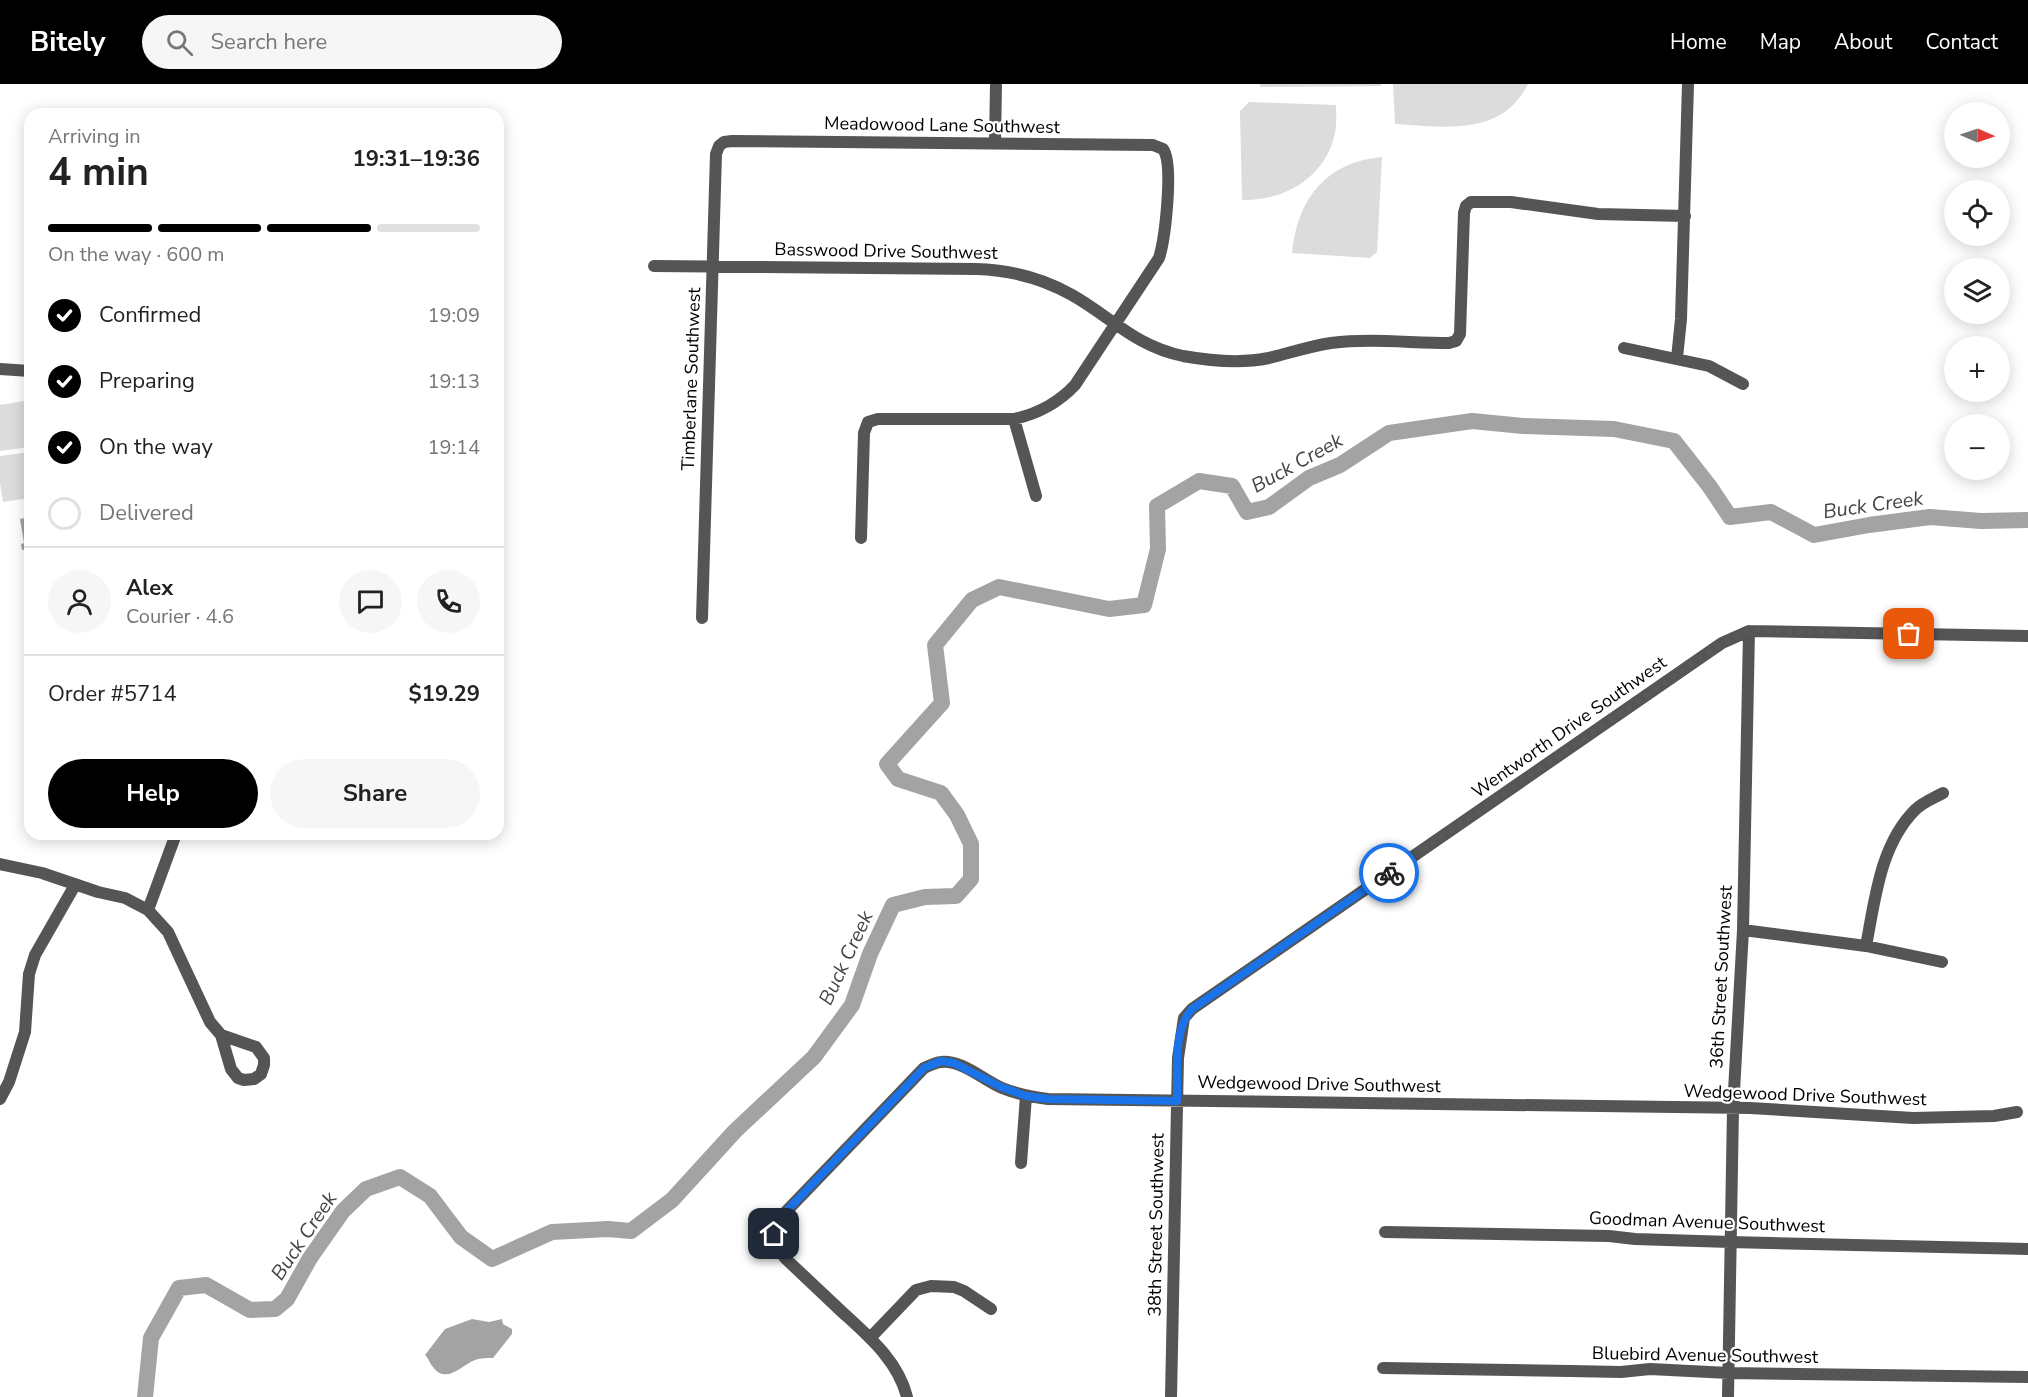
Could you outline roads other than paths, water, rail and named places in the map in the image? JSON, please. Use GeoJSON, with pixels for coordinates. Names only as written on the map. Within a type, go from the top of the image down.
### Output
{"type":"FeatureCollection","features":[{"type":"Feature","properties":{"kind":"street"},"geometry":{"type":"LineString","coordinates":[[995,143],[996,84]]}},
{"type":"Feature","properties":{"kind":"street"},"geometry":{"type":"LineString","coordinates":[[1677,358],[1681,319],[1688,84]]}},
{"type":"Feature","properties":{"kind":"street","name":"Meadowood Lane Southwest"},"geometry":{"type":"LineString","coordinates":[[721,143],[732,141],[995,143],[1153,146],[1163,149],[1167,159],[1166,216],[1162,248],[1152,270],[1116,326]]}},
{"type":"Feature","properties":{"kind":"street","name":"Timberlane Southwest"},"geometry":{"type":"LineString","coordinates":[[702,618],[716,154],[721,143]]}},
{"type":"Feature","properties":{"kind":"street","name":"Basswood Drive Southwest"},"geometry":{"type":"LineString","coordinates":[[654,266],[996,270],[1028,276],[1072,295],[1138,340],[1181,355],[1221,361],[1260,359],[1340,342],[1449,343],[1456,341],[1460,334],[1464,213],[1466,206],[1472,202],[1511,202],[1587,213],[1684,216]]}},
{"type":"Feature","properties":{"kind":"street"},"geometry":{"type":"LineString","coordinates":[[861,538],[864,433],[868,422],[878,419],[1014,419],[1047,406],[1070,391],[1116,326]]}},
{"type":"Feature","properties":{"kind":"street"},"geometry":{"type":"LineString","coordinates":[[1624,348],[1709,366],[1743,384]]}},
{"type":"Feature","properties":{"kind":"street"},"geometry":{"type":"LineString","coordinates":[[0,369],[24,371]]}},
{"type":"Feature","properties":{"kind":"street"},"geometry":{"type":"LineString","coordinates":[[1014,419],[1035,496]]}},
{"type":"Feature","properties":{"kind":"street","name":"Wentworth Drive Southwest"},"geometry":{"type":"LineString","coordinates":[[1184,1018],[1202,1002],[1722,643],[1749,630],[2028,636]]}},
{"type":"Feature","properties":{"kind":"street","name":"36th Street Southwest"},"geometry":{"type":"LineString","coordinates":[[1728,1397],[1733,1109],[1743,930],[1749,630]]}},
{"type":"Feature","properties":{"kind":"street"},"geometry":{"type":"LineString","coordinates":[[1866,946],[1878,887],[1891,846],[1902,826],[1916,809],[1943,793]]}},
{"type":"Feature","properties":{"kind":"street"},"geometry":{"type":"LineString","coordinates":[[148,910],[174,840]]}},
{"type":"Feature","properties":{"kind":"street"},"geometry":{"type":"LineString","coordinates":[[0,864],[42,873],[75,885],[125,898],[148,910],[168,932],[210,1022],[221,1035]]}},
{"type":"Feature","properties":{"kind":"street"},"geometry":{"type":"LineString","coordinates":[[0,1099],[9,1082],[25,1032],[29,974],[35,955],[75,885]]}},
{"type":"Feature","properties":{"kind":"street"},"geometry":{"type":"LineString","coordinates":[[1743,930],[1866,946],[1942,962]]}},
{"type":"Feature","properties":{"kind":"street","name":"38th Street Southwest"},"geometry":{"type":"LineString","coordinates":[[1171,1397],[1177,1101],[1180,1035],[1184,1018]]}},
{"type":"Feature","properties":{"kind":"street","name":"Wedgewood Drive Southwest"},"geometry":{"type":"LineString","coordinates":[[907,1397],[905,1387],[894,1365],[870,1338],[777,1250],[774,1234],[778,1220],[924,1068],[941,1061],[954,1063],[1001,1087],[1026,1096],[1048,1099],[1733,1109],[1913,1118],[1994,1116],[2017,1112]]}},
{"type":"Feature","properties":{"kind":"street"},"geometry":{"type":"LineString","coordinates":[[1021,1163],[1026,1096]]}},
{"type":"Feature","properties":{"kind":"street","name":"Goodman Avenue Southwest"},"geometry":{"type":"LineString","coordinates":[[1385,1232],[1609,1236],[1730,1242],[2028,1249]]}},
{"type":"Feature","properties":{"kind":"street"},"geometry":{"type":"LineString","coordinates":[[870,1338],[916,1290],[931,1286],[954,1287],[991,1309]]}},
{"type":"Feature","properties":{"kind":"street","name":"Bluebird Avenue Southwest"},"geometry":{"type":"LineString","coordinates":[[1383,1368],[1621,1372],[1650,1369],[2028,1377]]}},
{"type":"Feature","properties":{"kind":"waterway","name":"Buck Creek"},"geometry":{"type":"LineString","coordinates":[[145,1397],[151,1338],[179,1288],[206,1285],[250,1310],[275,1309],[287,1299],[310,1258],[343,1211],[366,1189],[400,1177],[430,1196],[461,1237],[492,1259],[552,1232],[608,1229],[631,1231],[672,1200],[735,1131],[814,1057],[852,1005],[870,954],[893,905],[925,897],[956,896],[971,879],[971,844],[957,815],[941,793],[898,779],[887,764],[942,703],[935,645],[972,600],[999,587],[1109,609],[1144,605],[1158,549],[1157,506],[1199,481],[1232,486],[1247,512],[1269,507],[1309,478],[1340,465],[1389,433],[1472,421],[1523,426],[1614,429],[1674,441],[1730,517],[1771,512],[1814,535],[1930,517],[1981,521],[2028,520]]}}]}
